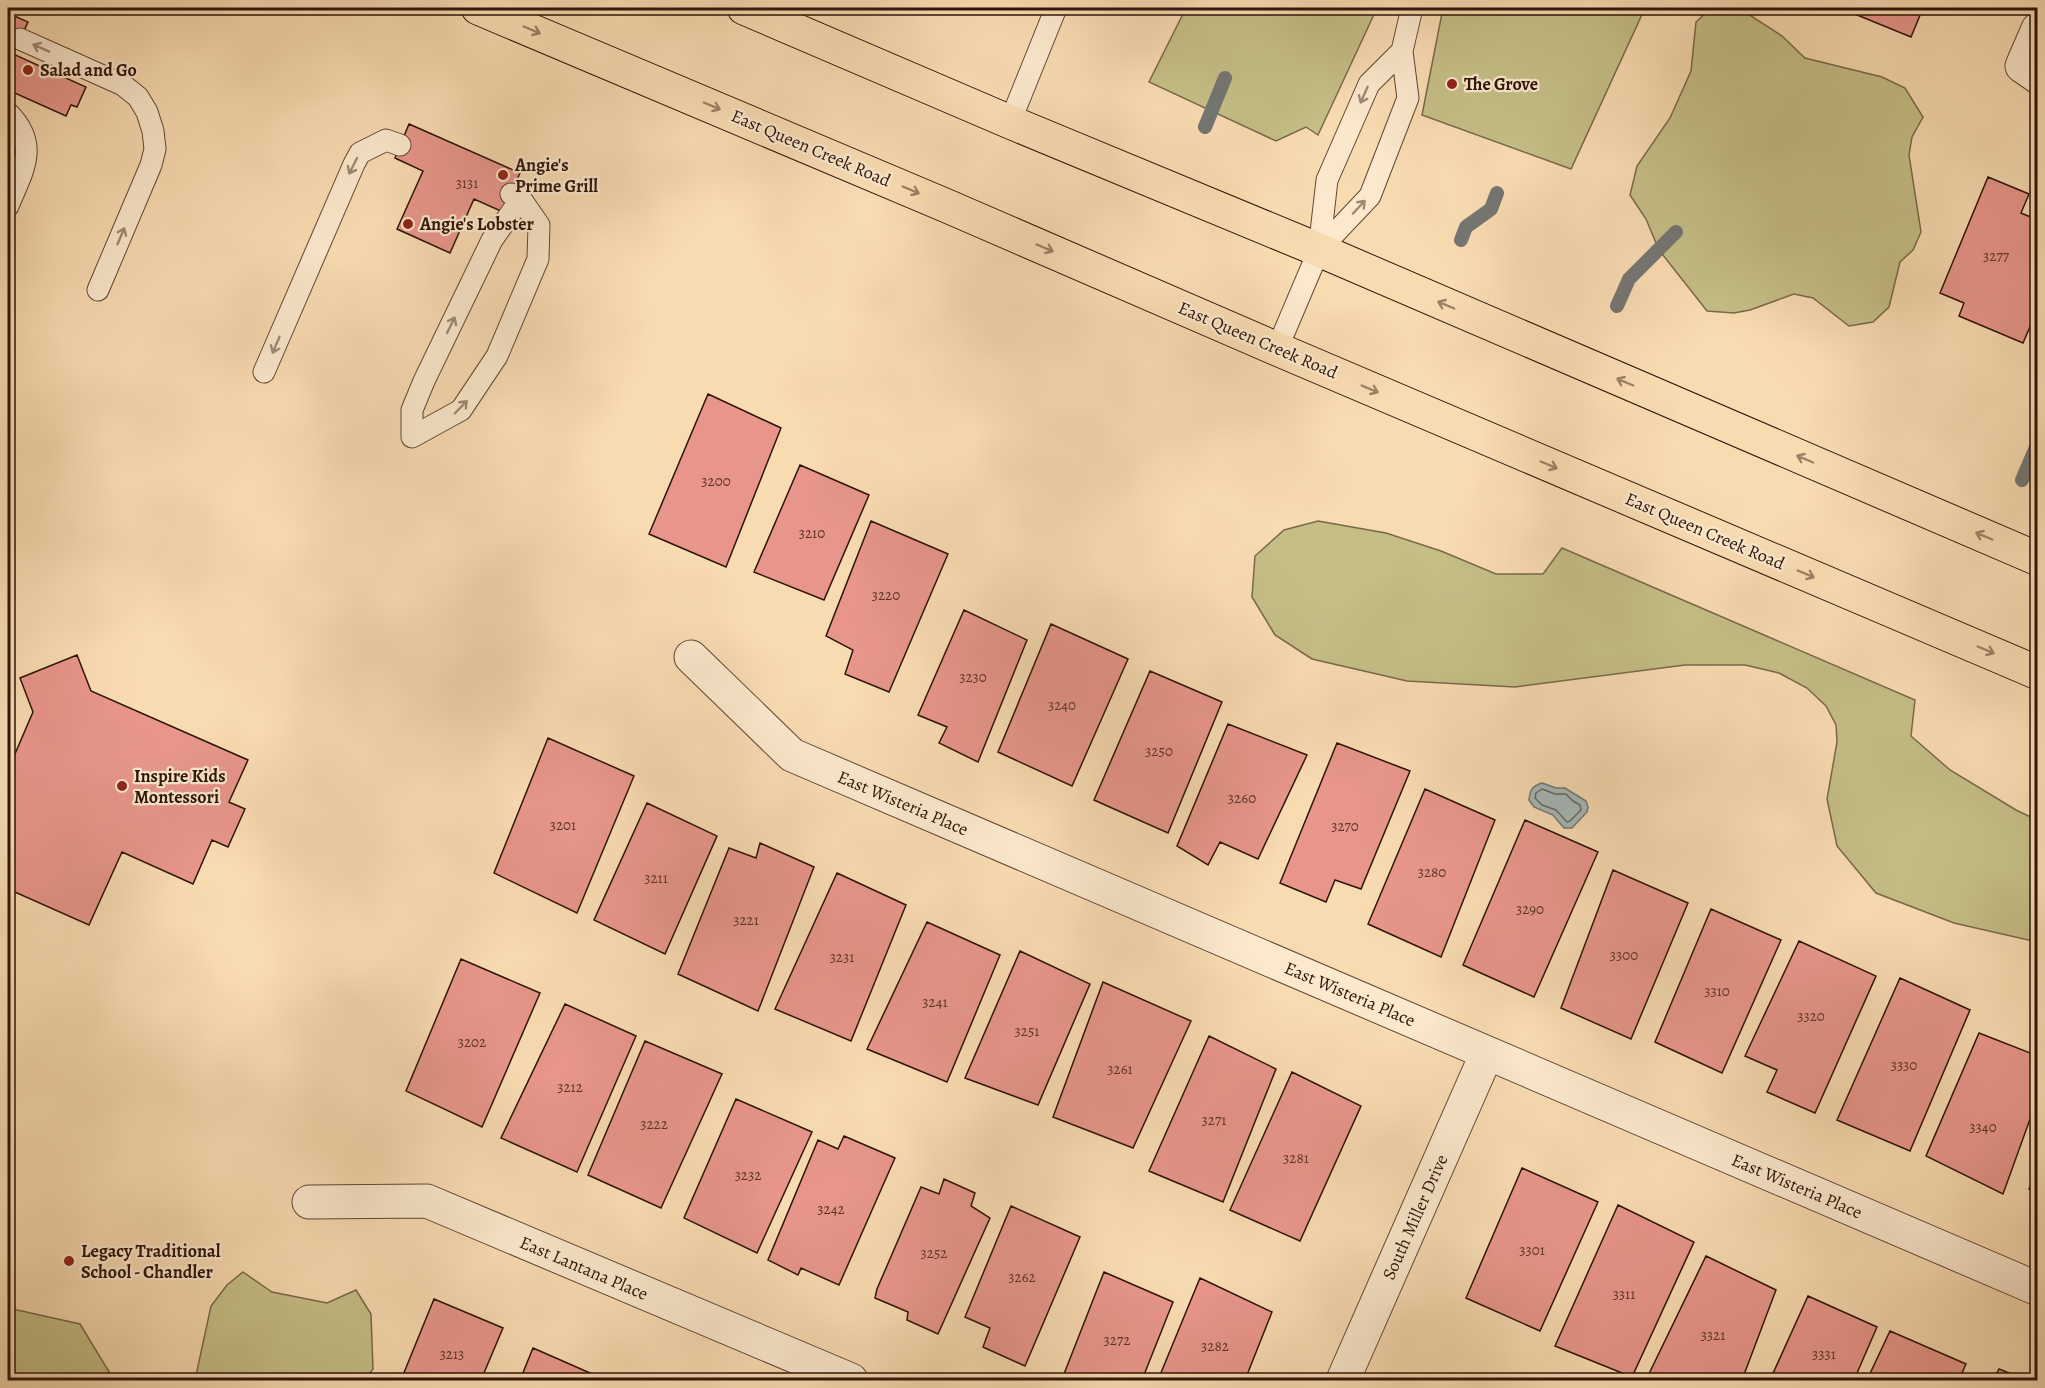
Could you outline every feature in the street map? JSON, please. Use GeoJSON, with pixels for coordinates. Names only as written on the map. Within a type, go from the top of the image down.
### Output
{"type":"FeatureCollection","features":[{"type":"Feature","properties":{"kind":"main road","name":"East Queen Creek Road"},"geometry":{"type":"LineString","coordinates":[[478,8],[936,201],[1277,350],[2037,673]]}},
{"type":"Feature","properties":{"kind":"main road"},"geometry":{"type":"LineString","coordinates":[[744,8],[1010,122],[1319,250],[2037,559]]}},
{"type":"Feature","properties":{"kind":"street"},"geometry":{"type":"LineString","coordinates":[[2030,71],[2037,29]]}},
{"type":"Feature","properties":{"kind":"street","name":"East Wisteria Place"},"geometry":{"type":"LineString","coordinates":[[691,657],[792,755],[2037,1289]]}},
{"type":"Feature","properties":{"kind":"street","name":"South Miller Drive"},"geometry":{"type":"LineString","coordinates":[[1342,1380],[1487,1053]]}},
{"type":"Feature","properties":{"kind":"street","name":"East Lantana Place"},"geometry":{"type":"LineString","coordinates":[[309,1202],[427,1201],[851,1380]]}},
{"type":"Feature","properties":{"kind":"lane"},"geometry":{"type":"LineString","coordinates":[[1010,122],[1056,8]]}},
{"type":"Feature","properties":{"kind":"lane"},"geometry":{"type":"LineString","coordinates":[[1319,250],[1370,196],[1408,98],[1402,51],[1412,8]]}},
{"type":"Feature","properties":{"kind":"lane"},"geometry":{"type":"LineString","coordinates":[[20,39],[123,85],[138,97],[147,112],[153,131],[155,149],[151,165],[98,290]]}},
{"type":"Feature","properties":{"kind":"lane"},"geometry":{"type":"LineString","coordinates":[[1277,350],[1319,250],[1327,180],[1369,84],[1402,51]]}},
{"type":"Feature","properties":{"kind":"lane"},"geometry":{"type":"LineString","coordinates":[[8,112],[21,129],[27,156],[8,206]]}},
{"type":"Feature","properties":{"kind":"lane"},"geometry":{"type":"LineString","coordinates":[[264,372],[360,153],[386,140],[400,145]]}},
{"type":"Feature","properties":{"kind":"lane"},"geometry":{"type":"LineString","coordinates":[[516,196],[539,225],[538,259],[497,356],[461,410],[412,437],[412,410],[424,381],[492,240],[516,196]]}},
{"type":"Feature","properties":{"kind":"shaded area"},"geometry":{"type":"Polygon","coordinates":[[[1186,8],[1377,8],[1318,135],[1306,127],[1276,141],[1149,82],[1186,8]]]}},
{"type":"Feature","properties":{"kind":"shaded area"},"geometry":{"type":"Polygon","coordinates":[[[1443,8],[1645,8],[1571,169],[1422,115],[1443,8]]]}},
{"type":"Feature","properties":{"kind":"shaded area"},"geometry":{"type":"Polygon","coordinates":[[[1716,8],[1745,12],[1782,36],[1805,58],[1882,77],[1905,88],[1923,117],[1912,137],[1909,155],[1921,232],[1913,250],[1900,262],[1889,307],[1873,322],[1849,326],[1813,298],[1794,294],[1750,310],[1734,313],[1707,311],[1659,250],[1646,219],[1630,195],[1637,166],[1670,118],[1691,71],[1696,22],[1709,10],[1716,8]]]}},
{"type":"Feature","properties":{"kind":"shaded area"},"geometry":{"type":"Polygon","coordinates":[[[1318,521],[1386,533],[1441,551],[1496,574],[1543,574],[1562,548],[1915,700],[1911,736],[1950,770],[2037,820],[2037,942],[1954,923],[1876,893],[1837,846],[1827,799],[1837,742],[1836,725],[1826,706],[1807,688],[1779,673],[1745,665],[1685,665],[1515,687],[1407,681],[1312,659],[1275,635],[1252,597],[1255,556],[1284,530],[1318,521]]]}},
{"type":"Feature","properties":{"kind":"shaded area"},"geometry":{"type":"Polygon","coordinates":[[[243,1272],[272,1292],[327,1303],[356,1290],[371,1314],[373,1369],[365,1380],[195,1380],[211,1306],[227,1285],[243,1272]]]}},
{"type":"Feature","properties":{"kind":"shaded area"},"geometry":{"type":"Polygon","coordinates":[[[8,1308],[80,1324],[114,1380],[8,1380],[8,1308]]]}},
{"type":"Feature","properties":{"kind":"water"},"geometry":{"type":"Polygon","coordinates":[[[1542,783],[1556,788],[1565,788],[1586,801],[1587,812],[1572,828],[1564,828],[1553,815],[1534,807],[1529,800],[1532,789],[1542,783]]]}},
{"type":"Feature","properties":{"kind":"building"},"geometry":{"type":"Polygon","coordinates":[[[1840,8],[1923,8],[1911,37],[1840,8]]]}},
{"type":"Feature","properties":{"kind":"building","name":"Salad and Go"},"geometry":{"type":"Polygon","coordinates":[[[8,13],[28,22],[13,54],[86,87],[77,107],[71,105],[66,116],[8,90],[8,13]]]}},
{"type":"Feature","properties":{"kind":"building"},"geometry":{"type":"Polygon","coordinates":[[[409,124],[520,173],[503,212],[474,199],[450,253],[397,229],[423,171],[395,158],[409,124]]]}},
{"type":"Feature","properties":{"kind":"building"},"geometry":{"type":"Polygon","coordinates":[[[1988,177],[2029,194],[2021,213],[2038,220],[2038,308],[2023,343],[1959,316],[1964,303],[1940,293],[1988,177]]]}},
{"type":"Feature","properties":{"kind":"building"},"geometry":{"type":"Polygon","coordinates":[[[708,394],[781,428],[726,567],[649,534],[708,394]]]}},
{"type":"Feature","properties":{"kind":"building"},"geometry":{"type":"Polygon","coordinates":[[[800,465],[869,495],[824,600],[754,572],[800,465]]]}},
{"type":"Feature","properties":{"kind":"building"},"geometry":{"type":"Polygon","coordinates":[[[871,521],[948,554],[889,692],[845,674],[853,650],[826,636],[871,521]]]}},
{"type":"Feature","properties":{"kind":"building"},"geometry":{"type":"Polygon","coordinates":[[[964,610],[1027,640],[978,762],[939,743],[947,727],[918,715],[964,610]]]}},
{"type":"Feature","properties":{"kind":"building"},"geometry":{"type":"Polygon","coordinates":[[[1051,624],[1128,659],[1072,786],[998,752],[1051,624]]]}},
{"type":"Feature","properties":{"kind":"building","name":"Inspire Kids Montessori"},"geometry":{"type":"Polygon","coordinates":[[[77,655],[91,691],[248,760],[229,802],[245,809],[228,847],[212,840],[193,884],[122,852],[89,925],[8,889],[8,770],[33,712],[20,678],[77,655]]]}},
{"type":"Feature","properties":{"kind":"building"},"geometry":{"type":"Polygon","coordinates":[[[1150,671],[1222,702],[1168,833],[1094,800],[1150,671]]]}},
{"type":"Feature","properties":{"kind":"building"},"geometry":{"type":"Polygon","coordinates":[[[1228,724],[1307,755],[1258,859],[1220,842],[1208,865],[1177,846],[1228,724]]]}},
{"type":"Feature","properties":{"kind":"building"},"geometry":{"type":"Polygon","coordinates":[[[548,738],[634,776],[577,913],[494,873],[548,738]]]}},
{"type":"Feature","properties":{"kind":"building"},"geometry":{"type":"Polygon","coordinates":[[[1337,743],[1410,771],[1361,889],[1335,880],[1326,902],[1280,883],[1337,743]]]}},
{"type":"Feature","properties":{"kind":"building"},"geometry":{"type":"Polygon","coordinates":[[[1425,789],[1495,820],[1441,957],[1368,924],[1425,789]]]}},
{"type":"Feature","properties":{"kind":"building"},"geometry":{"type":"Polygon","coordinates":[[[647,803],[717,836],[665,954],[594,920],[647,803]]]}},
{"type":"Feature","properties":{"kind":"building"},"geometry":{"type":"Polygon","coordinates":[[[1525,820],[1598,852],[1534,997],[1463,965],[1525,820]]]}},
{"type":"Feature","properties":{"kind":"building"},"geometry":{"type":"Polygon","coordinates":[[[760,843],[814,867],[758,1011],[678,974],[729,848],[756,858],[760,843]]]}},
{"type":"Feature","properties":{"kind":"building"},"geometry":{"type":"Polygon","coordinates":[[[1613,870],[1688,903],[1631,1039],[1561,1008],[1613,870]]]}},
{"type":"Feature","properties":{"kind":"building"},"geometry":{"type":"Polygon","coordinates":[[[837,873],[906,905],[851,1041],[775,1009],[837,873]]]}},
{"type":"Feature","properties":{"kind":"building"},"geometry":{"type":"Polygon","coordinates":[[[1711,909],[1781,940],[1722,1073],[1655,1042],[1711,909]]]}},
{"type":"Feature","properties":{"kind":"building"},"geometry":{"type":"Polygon","coordinates":[[[927,922],[1000,955],[947,1082],[867,1049],[927,922]]]}},
{"type":"Feature","properties":{"kind":"building"},"geometry":{"type":"Polygon","coordinates":[[[1799,941],[1876,976],[1815,1113],[1767,1092],[1777,1070],[1745,1056],[1799,941]]]}},
{"type":"Feature","properties":{"kind":"building"},"geometry":{"type":"Polygon","coordinates":[[[1020,951],[1090,984],[1038,1105],[965,1078],[1020,951]]]}},
{"type":"Feature","properties":{"kind":"building"},"geometry":{"type":"Polygon","coordinates":[[[461,959],[540,993],[482,1127],[406,1091],[461,959]]]}},
{"type":"Feature","properties":{"kind":"building"},"geometry":{"type":"Polygon","coordinates":[[[1900,978],[1970,1010],[1910,1151],[1837,1120],[1900,978]]]}},
{"type":"Feature","properties":{"kind":"building"},"geometry":{"type":"Polygon","coordinates":[[[1103,982],[1191,1021],[1133,1148],[1053,1117],[1103,982]]]}},
{"type":"Feature","properties":{"kind":"building"},"geometry":{"type":"Polygon","coordinates":[[[565,1004],[636,1036],[577,1172],[501,1138],[565,1004]]]}},
{"type":"Feature","properties":{"kind":"building"},"geometry":{"type":"Polygon","coordinates":[[[1979,1033],[2038,1056],[2038,1097],[2003,1194],[1926,1156],[1979,1033]]]}},
{"type":"Feature","properties":{"kind":"building"},"geometry":{"type":"Polygon","coordinates":[[[1209,1036],[1276,1069],[1223,1202],[1149,1171],[1209,1036]]]}},
{"type":"Feature","properties":{"kind":"building"},"geometry":{"type":"Polygon","coordinates":[[[645,1041],[722,1074],[661,1208],[588,1175],[645,1041]]]}},
{"type":"Feature","properties":{"kind":"building"},"geometry":{"type":"Polygon","coordinates":[[[1292,1072],[1361,1106],[1300,1241],[1230,1210],[1292,1072]]]}},
{"type":"Feature","properties":{"kind":"building"},"geometry":{"type":"Polygon","coordinates":[[[736,1099],[812,1132],[757,1253],[684,1218],[736,1099]]]}},
{"type":"Feature","properties":{"kind":"building"},"geometry":{"type":"Polygon","coordinates":[[[844,1136],[895,1158],[839,1285],[801,1268],[798,1275],[768,1260],[818,1140],[838,1149],[844,1136]]]}},
{"type":"Feature","properties":{"kind":"building"},"geometry":{"type":"Polygon","coordinates":[[[1522,1168],[1598,1202],[1540,1331],[1466,1298],[1522,1168]]]}},
{"type":"Feature","properties":{"kind":"building"},"geometry":{"type":"Polygon","coordinates":[[[2038,1168],[2038,1193],[2029,1189],[2038,1168]]]}},
{"type":"Feature","properties":{"kind":"building"},"geometry":{"type":"Polygon","coordinates":[[[944,1179],[975,1193],[971,1206],[990,1218],[938,1334],[907,1320],[908,1312],[875,1298],[921,1187],[939,1194],[944,1179]]]}},
{"type":"Feature","properties":{"kind":"building"},"geometry":{"type":"Polygon","coordinates":[[[1618,1205],[1694,1242],[1632,1377],[1555,1346],[1618,1205]]]}},
{"type":"Feature","properties":{"kind":"building"},"geometry":{"type":"Polygon","coordinates":[[[1011,1206],[1080,1237],[1025,1366],[983,1347],[990,1328],[965,1317],[1011,1206]]]}},
{"type":"Feature","properties":{"kind":"building"},"geometry":{"type":"Polygon","coordinates":[[[1706,1256],[1776,1290],[1742,1380],[1646,1380],[1706,1256]]]}},
{"type":"Feature","properties":{"kind":"building"},"geometry":{"type":"Polygon","coordinates":[[[1104,1272],[1173,1302],[1142,1380],[1062,1379],[1104,1272]]]}},
{"type":"Feature","properties":{"kind":"building"},"geometry":{"type":"Polygon","coordinates":[[[1200,1278],[1272,1312],[1245,1380],[1158,1380],[1200,1278]]]}},
{"type":"Feature","properties":{"kind":"building"},"geometry":{"type":"Polygon","coordinates":[[[1808,1296],[1877,1327],[1854,1380],[1770,1380],[1808,1296]]]}},
{"type":"Feature","properties":{"kind":"building"},"geometry":{"type":"Polygon","coordinates":[[[434,1299],[503,1328],[481,1380],[401,1380],[434,1299]]]}},
{"type":"Feature","properties":{"kind":"building"},"geometry":{"type":"Polygon","coordinates":[[[1890,1331],[1966,1364],[1959,1380],[1867,1380],[1890,1331]]]}},
{"type":"Feature","properties":{"kind":"building"},"geometry":{"type":"Polygon","coordinates":[[[533,1348],[606,1380],[520,1380],[533,1348]]]}},
{"type":"Feature","properties":{"kind":"building"},"geometry":{"type":"Polygon","coordinates":[[[1999,1369],[2027,1380],[1993,1380],[1999,1369]]]}},
{"type":"Feature","properties":{"kind":"waterway"},"geometry":{"type":"LineString","coordinates":[[1205,127],[1225,78]]}},
{"type":"Feature","properties":{"kind":"waterway"},"geometry":{"type":"LineString","coordinates":[[1461,240],[1466,227],[1491,209],[1497,193]]}},
{"type":"Feature","properties":{"kind":"waterway"},"geometry":{"type":"LineString","coordinates":[[1617,306],[1629,279],[1676,232]]}},
{"type":"Feature","properties":{"kind":"waterway"},"geometry":{"type":"LineString","coordinates":[[2022,480],[2037,445]]}},
{"type":"Feature","properties":{"kind":"place","name":"Salad and Go"},"geometry":{"type":"Point","coordinates":[28,70]}},
{"type":"Feature","properties":{"kind":"place","name":"The Grove"},"geometry":{"type":"Point","coordinates":[1452,84]}},
{"type":"Feature","properties":{"kind":"place","name":"Angie's Prime Grill"},"geometry":{"type":"Point","coordinates":[503,175]}},
{"type":"Feature","properties":{"kind":"place","name":"Angie's Lobster"},"geometry":{"type":"Point","coordinates":[408,224]}},
{"type":"Feature","properties":{"kind":"place","name":"Inspire Kids Montessori"},"geometry":{"type":"Point","coordinates":[122,786]}},
{"type":"Feature","properties":{"kind":"place","name":"Legacy Traditional School - Chandler"},"geometry":{"type":"Point","coordinates":[69,1261]}}]}
